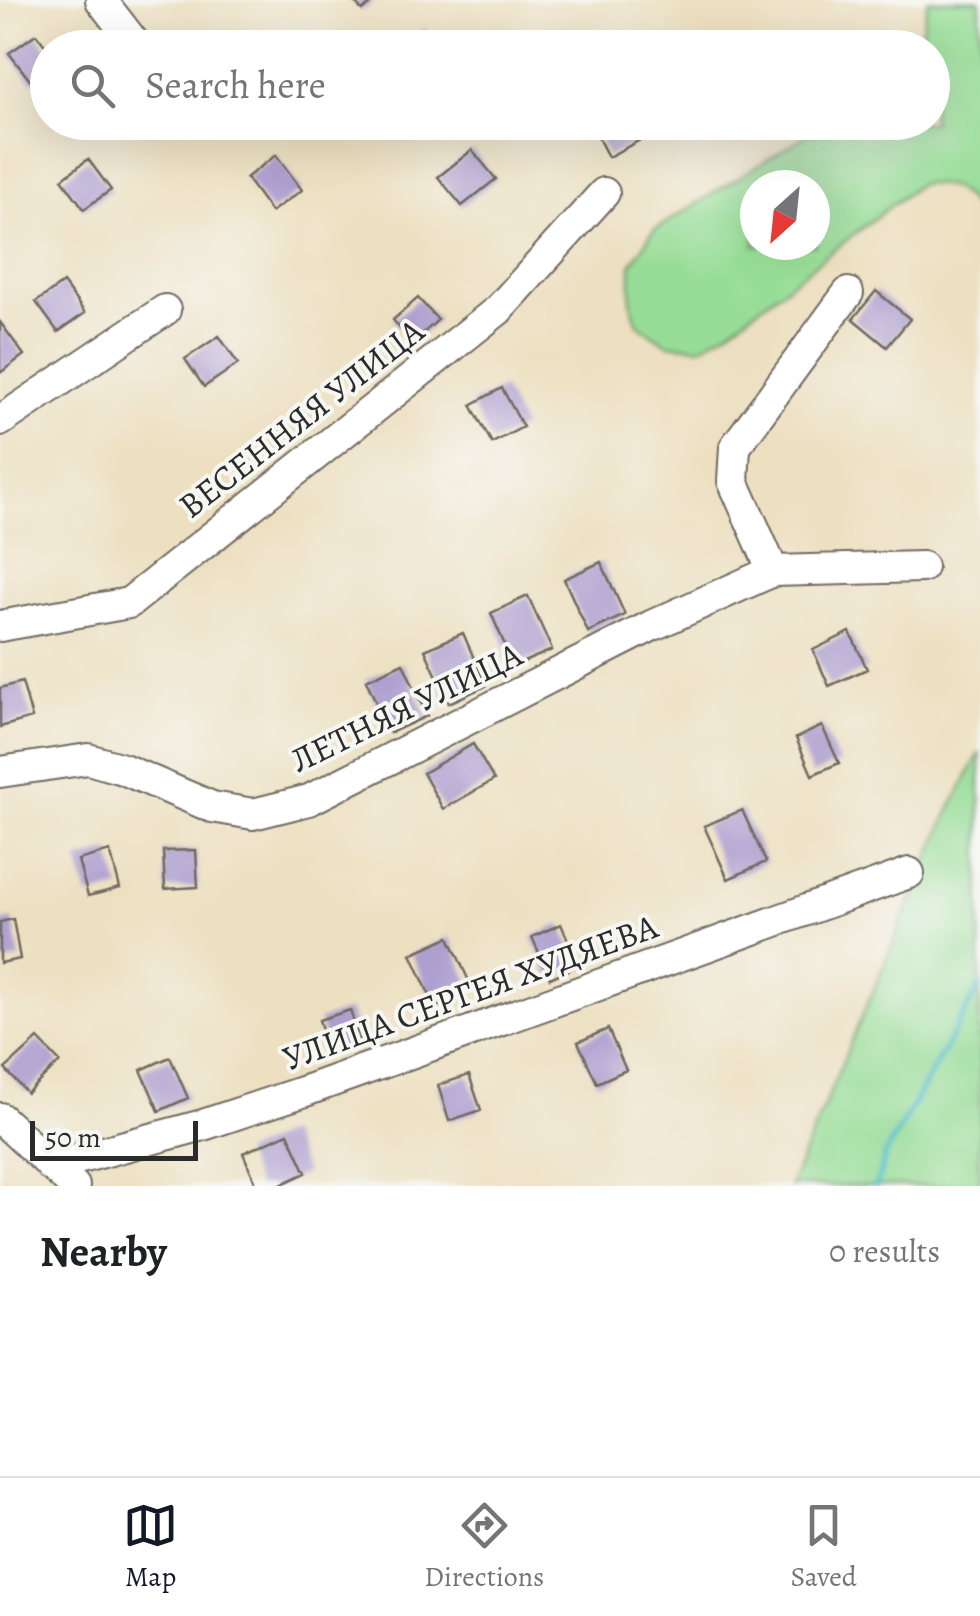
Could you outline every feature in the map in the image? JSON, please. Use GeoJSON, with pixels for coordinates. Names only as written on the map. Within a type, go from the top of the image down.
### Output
{"type":"FeatureCollection","features":[{"type":"Feature","properties":{"kind":"street"},"geometry":{"type":"LineString","coordinates":[[101,0],[124,30]]}},
{"type":"Feature","properties":{"kind":"street","name":"ВЕСЕННЯЯ УЛИЦА"},"geometry":{"type":"LineString","coordinates":[[0,626],[128,602],[498,310],[604,193]]}},
{"type":"Feature","properties":{"kind":"street"},"geometry":{"type":"LineString","coordinates":[[848,293],[735,447],[733,481],[773,570],[922,568]]}},
{"type":"Feature","properties":{"kind":"street"},"geometry":{"type":"LineString","coordinates":[[0,421],[165,310]]}},
{"type":"Feature","properties":{"kind":"street","name":"ЛЕТНЯЯ УЛИЦА"},"geometry":{"type":"LineString","coordinates":[[0,772],[88,759],[226,809],[253,814],[309,800],[652,626],[773,570]]}},
{"type":"Feature","properties":{"kind":"street","name":"УЛИЦА СЕРГЕЯ ХУДЯЕВА"},"geometry":{"type":"LineString","coordinates":[[62,1176],[909,874]]}},
{"type":"Feature","properties":{"kind":"street"},"geometry":{"type":"LineString","coordinates":[[0,1118],[62,1176]]}},
{"type":"Feature","properties":{"kind":"green space"},"geometry":{"type":"Polygon","coordinates":[[[928,0],[980,0],[980,218],[956,190],[919,184],[830,253],[830,170],[751,170],[799,140],[950,140],[950,30],[922,30],[928,0]]]}},
{"type":"Feature","properties":{"kind":"green space"},"geometry":{"type":"Polygon","coordinates":[[[740,177],[740,260],[820,260],[731,329],[700,347],[668,344],[638,325],[631,302],[631,265],[653,231],[740,177]]]}},
{"type":"Feature","properties":{"kind":"green space"},"geometry":{"type":"Polygon","coordinates":[[[980,752],[980,1186],[790,1186],[948,814],[980,752]]]}},
{"type":"Feature","properties":{"kind":"building"},"geometry":{"type":"Polygon","coordinates":[[[353,0],[375,0],[362,11],[353,0]]]}},
{"type":"Feature","properties":{"kind":"building"},"geometry":{"type":"Polygon","coordinates":[[[30,38],[30,80],[9,53],[30,38]]]}},
{"type":"Feature","properties":{"kind":"building"},"geometry":{"type":"Polygon","coordinates":[[[599,140],[640,140],[608,157],[599,140]]]}},
{"type":"Feature","properties":{"kind":"building"},"geometry":{"type":"Polygon","coordinates":[[[472,150],[496,179],[462,206],[438,177],[472,150]]]}},
{"type":"Feature","properties":{"kind":"building"},"geometry":{"type":"Polygon","coordinates":[[[276,155],[302,190],[271,212],[246,178],[276,155]]]}},
{"type":"Feature","properties":{"kind":"building"},"geometry":{"type":"Polygon","coordinates":[[[88,159],[111,190],[84,209],[62,179],[88,159]]]}},
{"type":"Feature","properties":{"kind":"building"},"geometry":{"type":"Polygon","coordinates":[[[63,283],[85,313],[58,332],[36,302],[63,283]]]}},
{"type":"Feature","properties":{"kind":"building"},"geometry":{"type":"Polygon","coordinates":[[[876,291],[910,319],[887,347],[853,319],[876,291]]]}},
{"type":"Feature","properties":{"kind":"building"},"geometry":{"type":"Polygon","coordinates":[[[418,298],[438,320],[412,343],[393,320],[418,298]]]}},
{"type":"Feature","properties":{"kind":"building"},"geometry":{"type":"Polygon","coordinates":[[[0,322],[24,355],[0,373],[0,322]]]}},
{"type":"Feature","properties":{"kind":"building"},"geometry":{"type":"Polygon","coordinates":[[[219,336],[238,364],[204,387],[185,359],[219,336]]]}},
{"type":"Feature","properties":{"kind":"building"},"geometry":{"type":"Polygon","coordinates":[[[502,388],[523,427],[492,443],[471,405],[502,388]]]}},
{"type":"Feature","properties":{"kind":"building"},"geometry":{"type":"Polygon","coordinates":[[[601,562],[625,615],[588,632],[564,579],[601,562]]]}},
{"type":"Feature","properties":{"kind":"building"},"geometry":{"type":"Polygon","coordinates":[[[528,596],[552,650],[514,666],[491,613],[528,596]]]}},
{"type":"Feature","properties":{"kind":"building"},"geometry":{"type":"Polygon","coordinates":[[[850,632],[867,669],[829,686],[813,650],[850,632]]]}},
{"type":"Feature","properties":{"kind":"building"},"geometry":{"type":"Polygon","coordinates":[[[463,633],[486,686],[449,703],[425,650],[463,633]]]}},
{"type":"Feature","properties":{"kind":"building"},"geometry":{"type":"Polygon","coordinates":[[[403,663],[427,716],[390,733],[366,680],[403,663]]]}},
{"type":"Feature","properties":{"kind":"building"},"geometry":{"type":"Polygon","coordinates":[[[22,682],[32,718],[0,727],[0,688],[22,682]]]}},
{"type":"Feature","properties":{"kind":"building"},"geometry":{"type":"Polygon","coordinates":[[[822,726],[839,763],[812,775],[796,738],[822,726]]]}},
{"type":"Feature","properties":{"kind":"building"},"geometry":{"type":"Polygon","coordinates":[[[473,744],[494,780],[443,809],[423,773],[473,744]]]}},
{"type":"Feature","properties":{"kind":"building"},"geometry":{"type":"Polygon","coordinates":[[[742,810],[766,862],[728,879],[704,826],[742,810]]]}},
{"type":"Feature","properties":{"kind":"building"},"geometry":{"type":"Polygon","coordinates":[[[196,850],[198,887],[165,889],[163,851],[196,850]]]}},
{"type":"Feature","properties":{"kind":"building"},"geometry":{"type":"Polygon","coordinates":[[[110,851],[120,888],[88,896],[78,860],[110,851]]]}},
{"type":"Feature","properties":{"kind":"building"},"geometry":{"type":"Polygon","coordinates":[[[13,919],[20,959],[0,963],[0,922],[13,919]]]}},
{"type":"Feature","properties":{"kind":"building"},"geometry":{"type":"Polygon","coordinates":[[[561,924],[579,965],[550,978],[532,937],[561,924]]]}},
{"type":"Feature","properties":{"kind":"building"},"geometry":{"type":"Polygon","coordinates":[[[449,937],[473,990],[435,1007],[411,954],[449,937]]]}},
{"type":"Feature","properties":{"kind":"building"},"geometry":{"type":"Polygon","coordinates":[[[350,1010],[361,1046],[330,1056],[319,1020],[350,1010]]]}},
{"type":"Feature","properties":{"kind":"building"},"geometry":{"type":"Polygon","coordinates":[[[608,1029],[626,1070],[597,1083],[578,1042],[608,1029]]]}},
{"type":"Feature","properties":{"kind":"building"},"geometry":{"type":"Polygon","coordinates":[[[38,1039],[60,1062],[27,1093],[5,1069],[38,1039]]]}},
{"type":"Feature","properties":{"kind":"building"},"geometry":{"type":"Polygon","coordinates":[[[170,1057],[188,1098],[159,1111],[141,1070],[170,1057]]]}},
{"type":"Feature","properties":{"kind":"building"},"geometry":{"type":"Polygon","coordinates":[[[469,1075],[481,1110],[449,1121],[438,1085],[469,1075]]]}},
{"type":"Feature","properties":{"kind":"building"},"geometry":{"type":"Polygon","coordinates":[[[288,1133],[306,1173],[278,1186],[257,1186],[243,1153],[288,1133]]]}},
{"type":"Feature","properties":{"kind":"waterway"},"geometry":{"type":"LineString","coordinates":[[876,1186],[886,1153],[980,986]]}}]}
